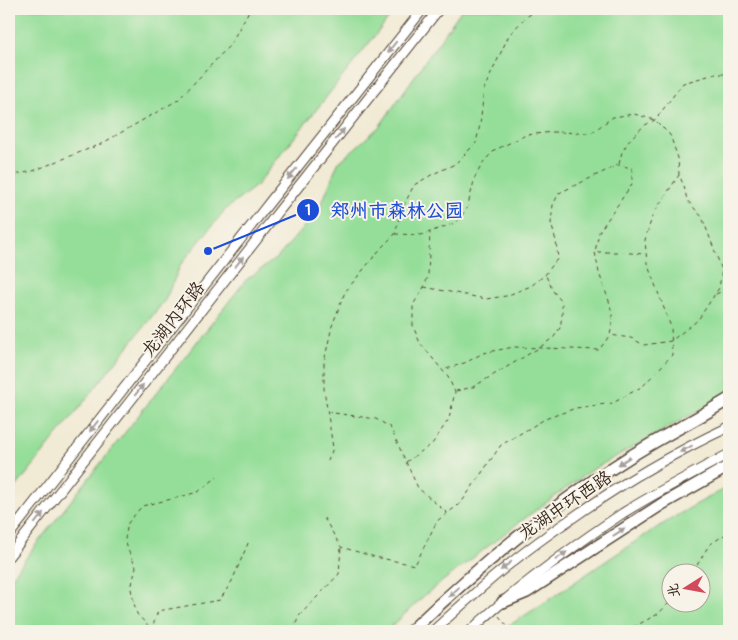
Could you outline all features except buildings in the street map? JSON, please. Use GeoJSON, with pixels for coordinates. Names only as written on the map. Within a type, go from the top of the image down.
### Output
{"type":"FeatureCollection","features":[{"type":"Feature","properties":{"kind":"highway"},"geometry":{"type":"LineString","coordinates":[[411,631],[521,534],[588,484],[630,456],[729,399]]}},
{"type":"Feature","properties":{"kind":"highway"},"geometry":{"type":"LineString","coordinates":[[498,606],[527,592],[662,504],[729,466]]}},
{"type":"Feature","properties":{"kind":"main road","name":"龙湖内环路"},"geometry":{"type":"LineString","coordinates":[[9,535],[423,9]]}},
{"type":"Feature","properties":{"kind":"main road","name":"龙湖内环路"},"geometry":{"type":"LineString","coordinates":[[9,556],[439,9]]}},
{"type":"Feature","properties":{"kind":"main road","name":"龙湖中环西路"},"geometry":{"type":"LineString","coordinates":[[433,631],[506,566],[602,497],[729,426]]}},
{"type":"Feature","properties":{"kind":"main road"},"geometry":{"type":"LineString","coordinates":[[470,631],[546,567],[624,513],[729,454]]}},
{"type":"Feature","properties":{"kind":"path"},"geometry":{"type":"LineString","coordinates":[[9,176],[33,171],[101,144],[178,100],[230,45],[250,9]]}},
{"type":"Feature","properties":{"kind":"path"},"geometry":{"type":"LineString","coordinates":[[328,461],[333,448],[324,389],[324,362],[332,326],[345,292],[395,234],[401,211],[414,185],[455,164],[476,143],[484,89],[509,35],[526,17],[538,9]]}},
{"type":"Feature","properties":{"kind":"path"},"geometry":{"type":"LineString","coordinates":[[618,165],[622,152],[631,138],[645,125],[655,120],[683,83],[715,74],[729,74]]}},
{"type":"Feature","properties":{"kind":"path"},"geometry":{"type":"LineString","coordinates":[[395,234],[421,235],[455,223],[467,208],[475,177],[484,161],[496,150],[526,135],[553,132],[591,133],[613,117],[634,114],[655,120],[670,135],[678,158],[680,175],[687,200],[702,218],[722,270],[719,288],[698,320],[672,341],[644,345],[631,338],[610,334]]}},
{"type":"Feature","properties":{"kind":"path"},"geometry":{"type":"LineString","coordinates":[[424,287],[486,299],[506,296],[531,286],[545,275],[558,258],[551,223],[553,205],[559,193],[618,165],[632,168],[632,184],[599,232],[595,252],[613,320],[610,334],[599,350],[514,347],[483,353],[467,362],[443,370]]}},
{"type":"Feature","properties":{"kind":"path"},"geometry":{"type":"LineString","coordinates":[[342,547],[375,557],[415,564],[437,521],[461,503],[502,445],[545,419],[576,408],[612,403],[643,386],[672,355],[671,327],[647,263],[645,240],[653,214],[680,175]]}},
{"type":"Feature","properties":{"kind":"path"},"geometry":{"type":"LineString","coordinates":[[406,462],[432,444],[449,419],[455,392],[448,377],[420,342],[413,326],[413,305],[424,287],[428,276],[430,232]]}},
{"type":"Feature","properties":{"kind":"path"},"geometry":{"type":"LineString","coordinates":[[595,252],[646,254]]}},
{"type":"Feature","properties":{"kind":"path"},"geometry":{"type":"LineString","coordinates":[[455,392],[473,387],[554,337],[560,328],[562,302],[553,291],[545,275]]}},
{"type":"Feature","properties":{"kind":"path"},"geometry":{"type":"LineString","coordinates":[[715,294],[729,288]]}},
{"type":"Feature","properties":{"kind":"path"},"geometry":{"type":"LineString","coordinates":[[327,412],[376,419],[390,427],[418,488],[448,514]]}},
{"type":"Feature","properties":{"kind":"path"},"geometry":{"type":"LineString","coordinates":[[156,631],[151,630],[137,614],[134,603],[132,590],[136,567],[125,539],[128,522],[142,506],[198,492],[217,477]]}},
{"type":"Feature","properties":{"kind":"path"},"geometry":{"type":"LineString","coordinates":[[293,631],[299,616],[339,574],[342,547],[324,518]]}},
{"type":"Feature","properties":{"kind":"path"},"geometry":{"type":"LineString","coordinates":[[699,562],[709,545],[729,532]]}},
{"type":"Feature","properties":{"kind":"path"},"geometry":{"type":"LineString","coordinates":[[151,630],[158,611],[220,600],[232,581],[248,541]]}},
{"type":"Feature","properties":{"kind":"path"},"geometry":{"type":"LineString","coordinates":[[498,606],[511,631]]}},
{"type":"Feature","properties":{"kind":"path"},"geometry":{"type":"LineString","coordinates":[[626,631],[660,612]]}},
{"type":"Feature","properties":{"kind":"path"},"geometry":{"type":"LineString","coordinates":[[205,631],[216,627],[225,631]]}},
{"type":"Feature","properties":{"kind":"green space"},"geometry":{"type":"Polygon","coordinates":[[[9,9],[396,9],[256,186],[225,210],[181,264],[165,300],[9,496],[9,9]]]}},
{"type":"Feature","properties":{"kind":"green space"},"geometry":{"type":"Polygon","coordinates":[[[462,9],[729,9],[729,396],[590,471],[426,594],[387,631],[9,631],[9,581],[246,280],[278,257],[320,208],[338,163],[379,127],[462,9]]]}},
{"type":"Feature","properties":{"kind":"green space"},"geometry":{"type":"Polygon","coordinates":[[[729,487],[729,631],[500,631],[641,538],[729,487]]]}},
{"type":"Feature","properties":{"kind":"place","name":"郑州市森林公园"},"geometry":{"type":"Point","coordinates":[208,251]}}]}
